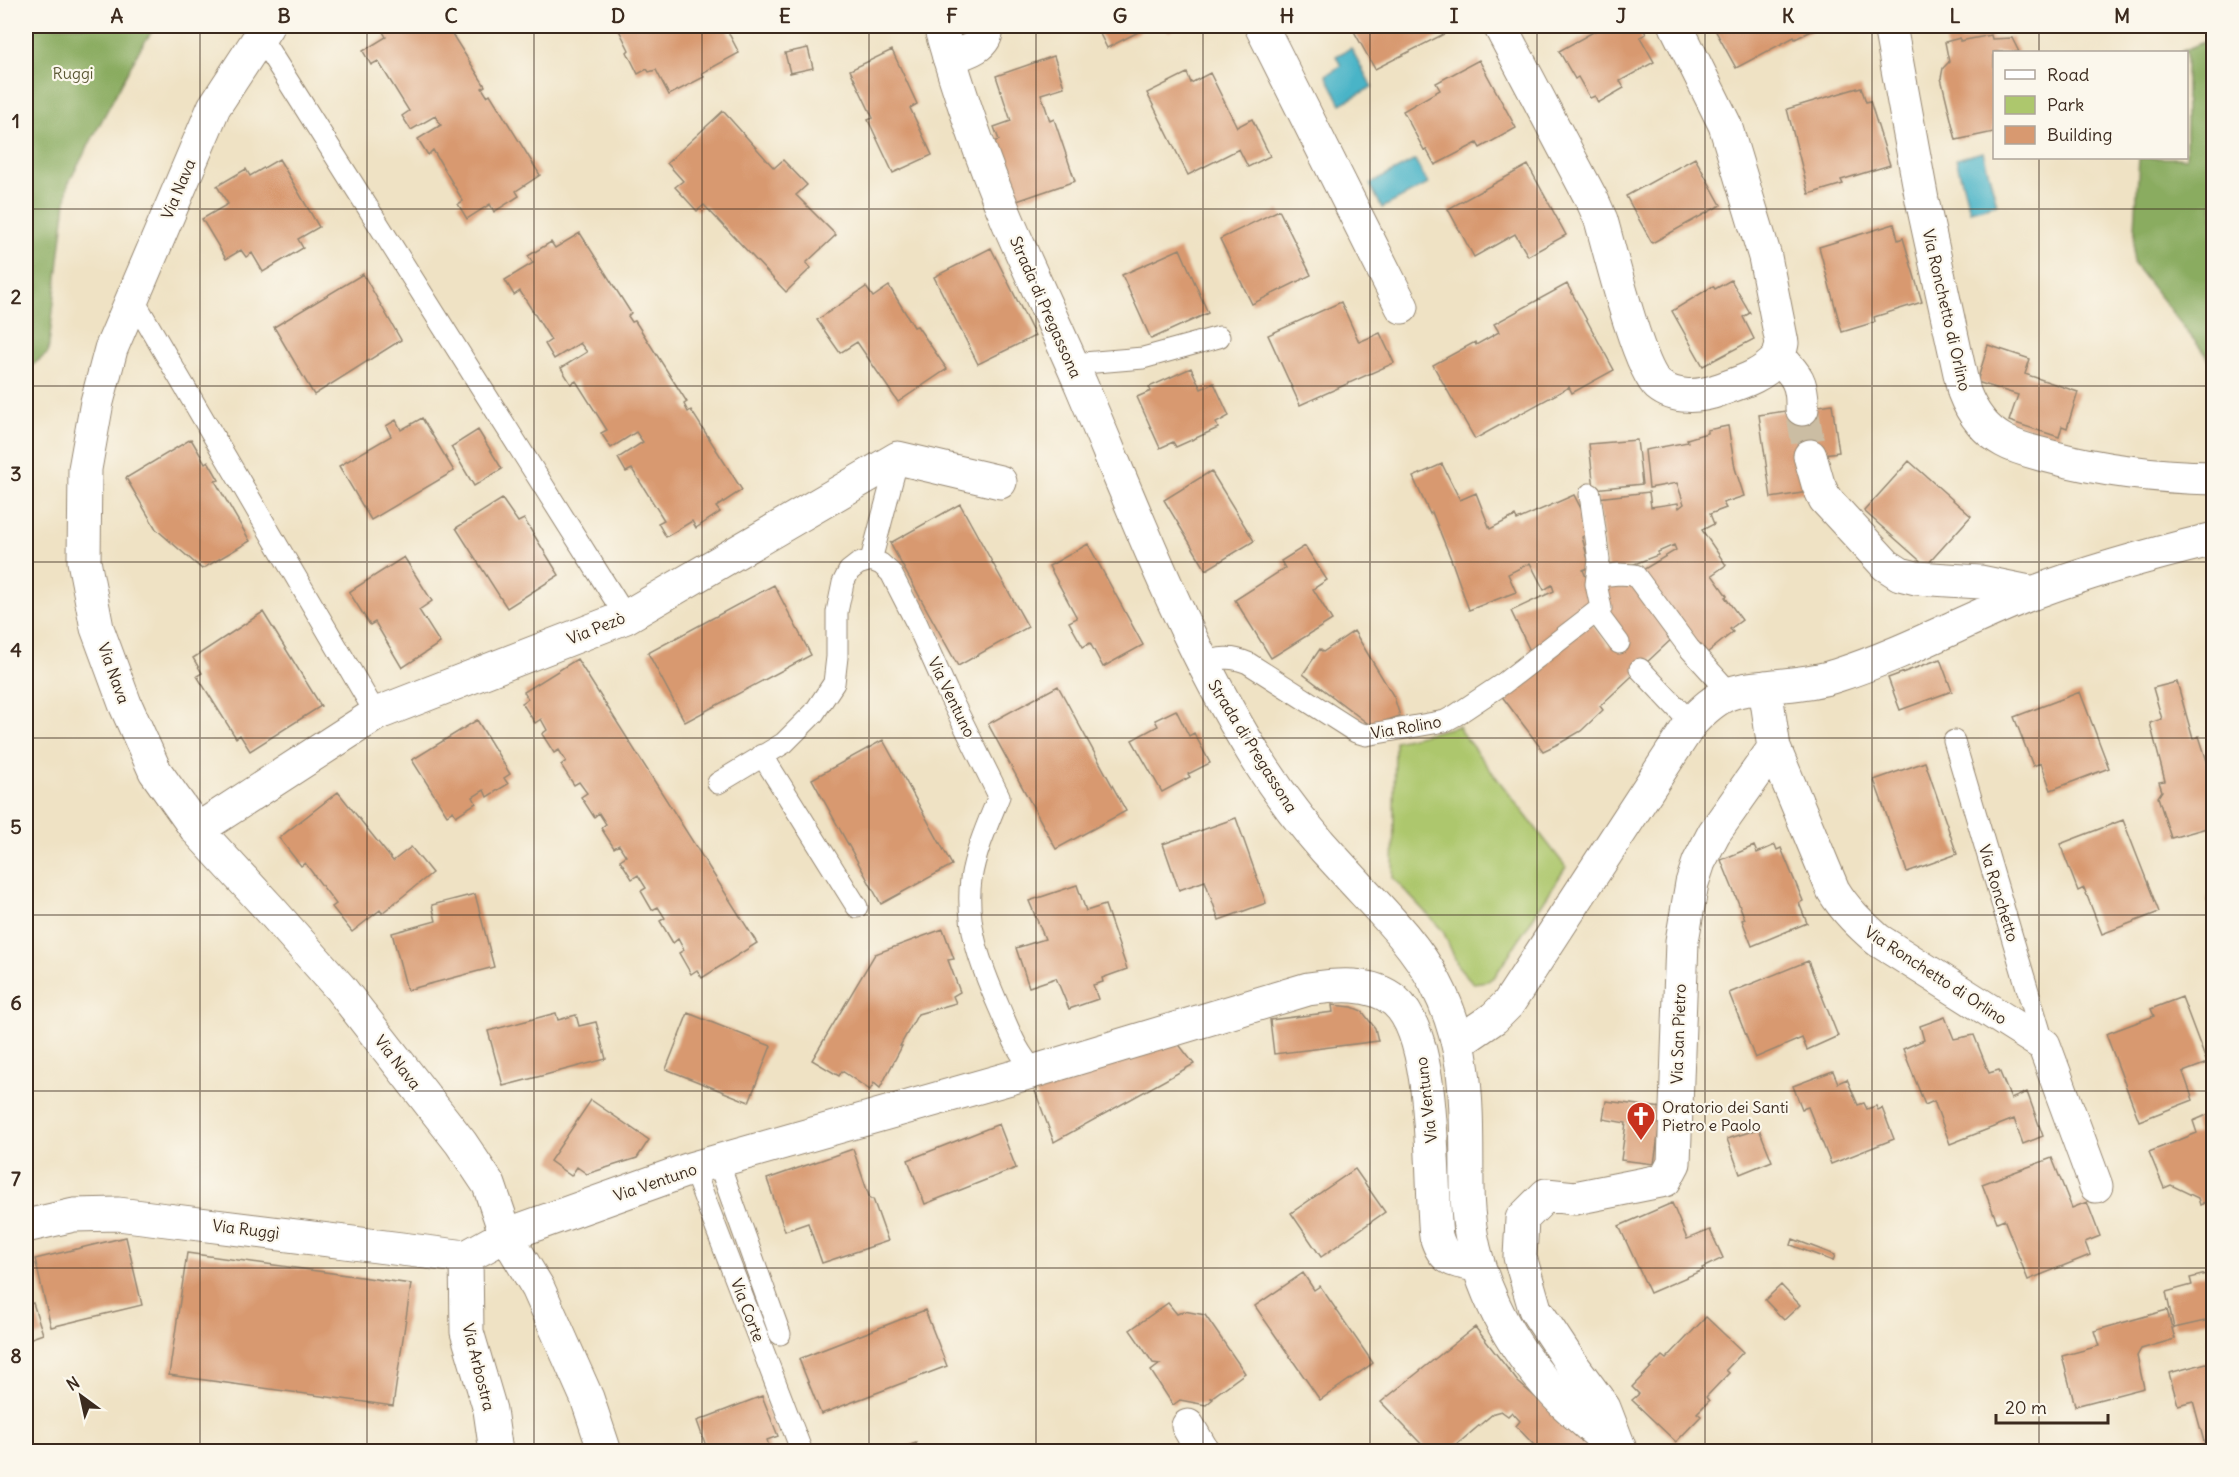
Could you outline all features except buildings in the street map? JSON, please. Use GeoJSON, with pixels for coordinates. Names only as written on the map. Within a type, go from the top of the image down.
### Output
{"type":"FeatureCollection","features":[{"type":"Feature","properties":{"kind":"street","name":"Strada di Pregassona"},"geometry":{"type":"LineString","coordinates":[[940,26],[974,134],[1008,223],[1072,364],[1159,568],[1225,707],[1297,818],[1377,905],[1420,958],[1446,1004],[1459,1042],[1467,1094],[1469,1217],[1478,1265],[1491,1302],[1531,1366],[1563,1402],[1620,1452]]}},
{"type":"Feature","properties":{"kind":"street"},"geometry":{"type":"LineString","coordinates":[[949,57],[973,49],[983,42],[987,34],[987,26]]}},
{"type":"Feature","properties":{"kind":"street"},"geometry":{"type":"LineString","coordinates":[[1261,26],[1402,307]]}},
{"type":"Feature","properties":{"kind":"street"},"geometry":{"type":"LineString","coordinates":[[1500,26],[1601,220],[1636,340],[1648,371],[1656,383],[1670,392],[1686,396],[1706,395],[1763,372],[1779,357],[1782,343],[1765,257],[1728,134],[1714,100],[1676,26]]}},
{"type":"Feature","properties":{"kind":"street","name":"Via Ronchetto di Orlino"},"geometry":{"type":"LineString","coordinates":[[1890,26],[1922,200],[1959,370],[1970,408],[1980,423],[2004,441],[2021,448],[2086,466],[2164,477],[2214,478]]}},
{"type":"Feature","properties":{"kind":"street","name":"Via Nava"},"geometry":{"type":"LineString","coordinates":[[263,30],[214,107],[111,349],[85,469],[84,561],[98,628],[125,704],[155,771],[196,830],[340,988],[461,1143],[489,1185],[506,1234]]}},
{"type":"Feature","properties":{"kind":"street"},"geometry":{"type":"LineString","coordinates":[[1779,357],[1797,376],[1803,392],[1802,409]]}},
{"type":"Feature","properties":{"kind":"street"},"geometry":{"type":"LineString","coordinates":[[1810,456],[1825,499],[1886,565],[1900,574],[1916,578],[1980,582],[2034,593]]}},
{"type":"Feature","properties":{"kind":"street"},"geometry":{"type":"LineString","coordinates":[[898,458],[1000,482]]}},
{"type":"Feature","properties":{"kind":"street","name":"Via Pezò"},"geometry":{"type":"LineString","coordinates":[[196,830],[376,714],[626,617],[898,458]]}},
{"type":"Feature","properties":{"kind":"street"},"geometry":{"type":"LineString","coordinates":[[1459,1042],[1487,1023],[1508,1004],[1691,723],[1704,710],[1730,693],[1811,682],[1837,676],[2034,593],[2159,552],[2214,539]]}},
{"type":"Feature","properties":{"kind":"street","name":"Via Ronchetto di Orlino"},"geometry":{"type":"LineString","coordinates":[[1765,687],[1774,748],[1833,890],[1843,906],[1878,939],[2044,1045]]}},
{"type":"Feature","properties":{"kind":"street","name":"Via San Pietro"},"geometry":{"type":"LineString","coordinates":[[1620,1452],[1604,1407],[1570,1362],[1536,1309],[1520,1257],[1522,1219],[1546,1195],[1575,1198],[1665,1180],[1674,1163],[1682,940],[1692,883],[1699,862],[1714,832],[1774,748]]}},
{"type":"Feature","properties":{"kind":"street","name":"Via Ventuno"},"geometry":{"type":"LineString","coordinates":[[506,1234],[706,1165],[1308,990],[1332,986],[1371,989],[1385,995],[1401,1007],[1419,1046],[1426,1078],[1436,1236],[1439,1248],[1453,1261],[1478,1265]]}},
{"type":"Feature","properties":{"kind":"street"},"geometry":{"type":"LineString","coordinates":[[2044,1045],[2096,1186]]}},
{"type":"Feature","properties":{"kind":"street","name":"Via Ruggì"},"geometry":{"type":"LineString","coordinates":[[26,1226],[74,1215],[118,1214],[466,1257]]}},
{"type":"Feature","properties":{"kind":"street"},"geometry":{"type":"LineString","coordinates":[[466,1257],[506,1234],[538,1288],[587,1398],[605,1452]]}},
{"type":"Feature","properties":{"kind":"street","name":"Via Arbostra"},"geometry":{"type":"LineString","coordinates":[[466,1257],[467,1332],[490,1410],[496,1452]]}},
{"type":"Feature","properties":{"kind":"lane"},"geometry":{"type":"LineString","coordinates":[[263,30],[626,617]]}},
{"type":"Feature","properties":{"kind":"lane"},"geometry":{"type":"LineString","coordinates":[[132,297],[376,714]]}},
{"type":"Feature","properties":{"kind":"lane"},"geometry":{"type":"LineString","coordinates":[[1072,364],[1143,358],[1219,337]]}},
{"type":"Feature","properties":{"kind":"lane"},"geometry":{"type":"LineString","coordinates":[[718,783],[784,743],[814,713],[834,683],[837,657],[837,612],[843,583],[849,571],[858,564],[871,560],[898,458]]}},
{"type":"Feature","properties":{"kind":"lane"},"geometry":{"type":"LineString","coordinates":[[1590,494],[1598,549],[1596,584],[1601,608],[1596,612],[1619,644]]}},
{"type":"Feature","properties":{"kind":"lane","name":"Via Ventuno"},"geometry":{"type":"LineString","coordinates":[[871,560],[881,564],[891,573],[999,796],[971,877],[970,906],[974,940],[981,967],[1015,1044],[1026,1062],[1035,1071]]}},
{"type":"Feature","properties":{"kind":"lane"},"geometry":{"type":"LineString","coordinates":[[1598,576],[1635,575],[1689,648],[1730,693]]}},
{"type":"Feature","properties":{"kind":"lane","name":"Via Rolino"},"geometry":{"type":"LineString","coordinates":[[1203,664],[1215,659],[1236,658],[1248,663],[1356,732],[1374,735],[1445,721],[1456,715],[1504,682],[1596,612]]}},
{"type":"Feature","properties":{"kind":"lane"},"geometry":{"type":"LineString","coordinates":[[1640,669],[1691,723]]}},
{"type":"Feature","properties":{"kind":"lane","name":"Via Ronchetto"},"geometry":{"type":"LineString","coordinates":[[1954,741],[2044,1045]]}},
{"type":"Feature","properties":{"kind":"lane"},"geometry":{"type":"LineString","coordinates":[[762,755],[857,907]]}},
{"type":"Feature","properties":{"kind":"lane"},"geometry":{"type":"LineString","coordinates":[[706,1165],[780,1334]]}},
{"type":"Feature","properties":{"kind":"lane","name":"Via Corte"},"geometry":{"type":"LineString","coordinates":[[706,1165],[802,1452]]}},
{"type":"Feature","properties":{"kind":"green space","name":"Ruggi"},"geometry":{"type":"Polygon","coordinates":[[[26,26],[156,26],[141,47],[68,184],[48,353],[26,370],[26,26]]]}},
{"type":"Feature","properties":{"kind":"green space"},"geometry":{"type":"Polygon","coordinates":[[[2213,38],[2213,364],[2133,263],[2139,159],[2188,159],[2188,51],[2182,51],[2213,38]]]}},
{"type":"Feature","properties":{"kind":"green space"},"geometry":{"type":"Polygon","coordinates":[[[1459,726],[1461,732],[1566,867],[1495,976],[1488,981],[1473,983],[1458,966],[1443,931],[1393,878],[1395,741],[1459,726]]]}},
{"type":"Feature","properties":{"kind":"water"},"geometry":{"type":"Polygon","coordinates":[[[1351,48],[1372,87],[1341,104],[1326,75],[1341,66],[1336,56],[1351,48]]]}},
{"type":"Feature","properties":{"kind":"water"},"geometry":{"type":"Polygon","coordinates":[[[1983,152],[1997,204],[1970,211],[1956,159],[1983,152]]]}},
{"type":"Feature","properties":{"kind":"water"},"geometry":{"type":"Polygon","coordinates":[[[1415,160],[1428,184],[1382,208],[1370,184],[1415,160]]]}},
{"type":"Feature","properties":{"kind":"tunnel"},"geometry":{"type":"LineString","coordinates":[[1802,409],[1810,456]]}},
{"type":"Feature","properties":{"kind":"place","name":"Oratorio dei Santi Pietro e Paolo"},"geometry":{"type":"Point","coordinates":[1641,1142]}}]}
